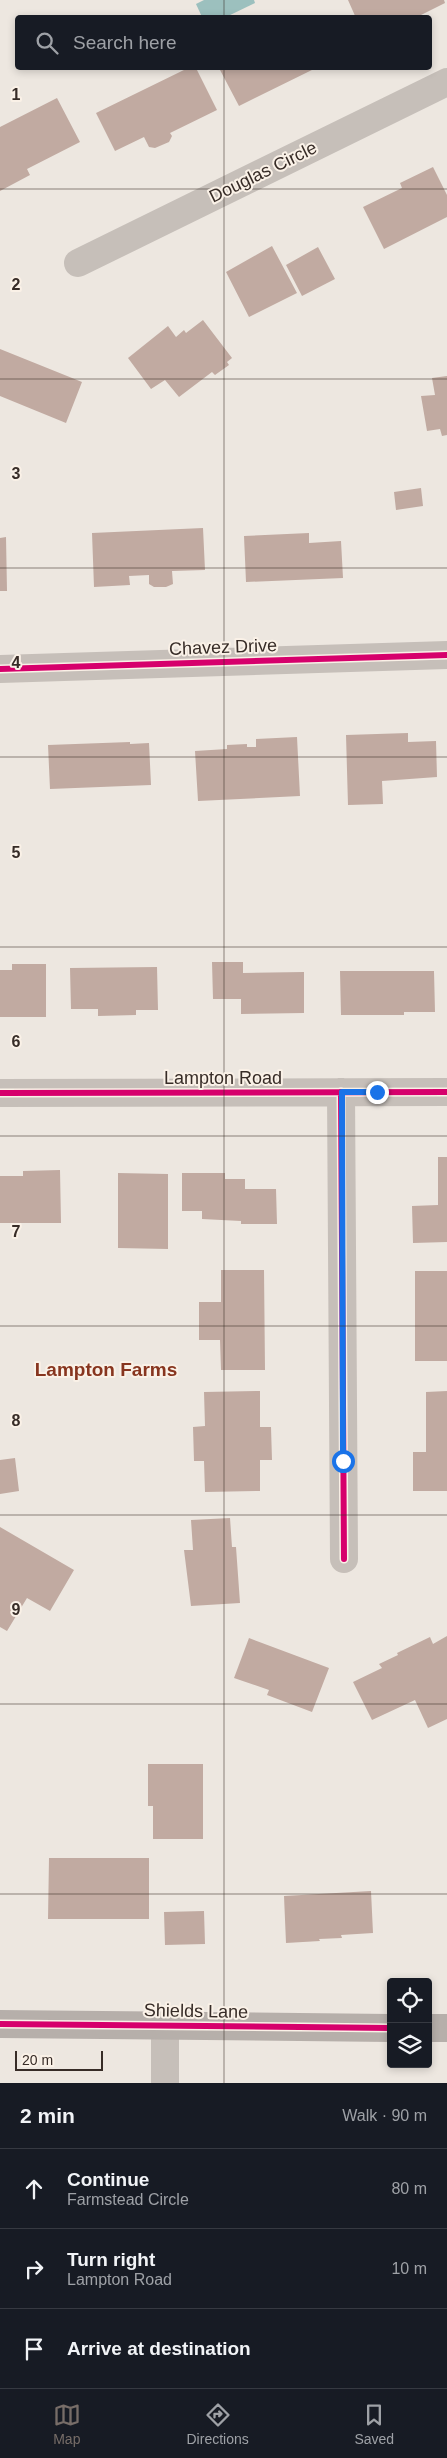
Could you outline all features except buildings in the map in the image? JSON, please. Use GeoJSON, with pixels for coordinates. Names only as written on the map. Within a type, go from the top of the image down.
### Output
{"type":"FeatureCollection","features":[{"type":"Feature","properties":{"kind":"main road","name":"Shields Lane"},"geometry":{"type":"LineString","coordinates":[[0,2024],[387,2028]]}},
{"type":"Feature","properties":{"kind":"main road"},"geometry":{"type":"LineString","coordinates":[[432,2028],[447,2028]]}},
{"type":"Feature","properties":{"kind":"street","name":"Douglas Circle"},"geometry":{"type":"LineString","coordinates":[[78,263],[447,82]]}},
{"type":"Feature","properties":{"kind":"street","name":"Chavez Drive"},"geometry":{"type":"LineString","coordinates":[[0,669],[447,655]]}},
{"type":"Feature","properties":{"kind":"street"},"geometry":{"type":"LineString","coordinates":[[342,1092],[344,1559]]}},
{"type":"Feature","properties":{"kind":"street","name":"Lampton Road"},"geometry":{"type":"LineString","coordinates":[[0,1093],[447,1092]]}},
{"type":"Feature","properties":{"kind":"street"},"geometry":{"type":"LineString","coordinates":[[165,2026],[165,2083]]}},
{"type":"Feature","properties":{"kind":"water"},"geometry":{"type":"Polygon","coordinates":[[[204,0],[254,0],[255,3],[230,15],[201,15],[196,4],[204,0]]]}},
{"type":"Feature","properties":{"kind":"cycle path"},"geometry":{"type":"LineString","coordinates":[[0,669],[447,655]]}},
{"type":"Feature","properties":{"kind":"cycle path"},"geometry":{"type":"LineString","coordinates":[[341,1092],[344,1559]]}},
{"type":"Feature","properties":{"kind":"cycle path"},"geometry":{"type":"LineString","coordinates":[[0,1093],[447,1092]]}},
{"type":"Feature","properties":{"kind":"cycle path"},"geometry":{"type":"LineString","coordinates":[[0,2024],[387,2028]]}},
{"type":"Feature","properties":{"kind":"district","name":"Lampton Farms"},"geometry":{"type":"Point","coordinates":[106,1369]}},
{"type":"Feature","properties":{"kind":"route"},"geometry":{"type":"LineString","coordinates":[[343,1461],[342,1092],[377,1092]]}}]}
